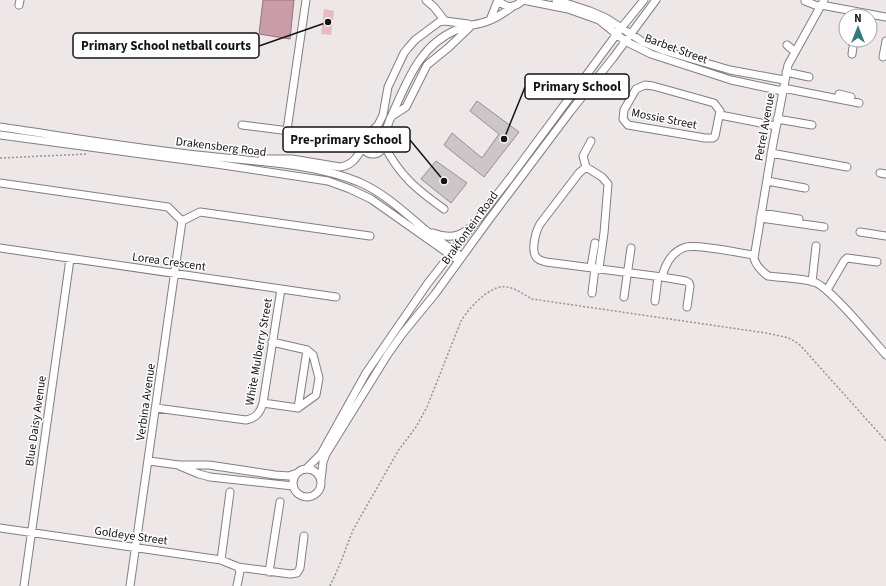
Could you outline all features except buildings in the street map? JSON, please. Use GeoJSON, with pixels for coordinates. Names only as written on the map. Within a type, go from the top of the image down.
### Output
{"type":"FeatureCollection","features":[{"type":"Feature","properties":{"kind":"street"},"geometry":{"type":"LineString","coordinates":[[287,130],[306,0]]}},
{"type":"Feature","properties":{"kind":"street"},"geometry":{"type":"LineString","coordinates":[[426,0],[434,6],[445,21]]}},
{"type":"Feature","properties":{"kind":"street"},"geometry":{"type":"LineString","coordinates":[[490,20],[498,0],[504,6],[512,7]]}},
{"type":"Feature","properties":{"kind":"street"},"geometry":{"type":"LineString","coordinates":[[378,153],[383,149],[390,119],[414,68],[427,50],[455,30],[490,20],[518,5],[523,0]]}},
{"type":"Feature","properties":{"kind":"street","name":"Barbet Street"},"geometry":{"type":"LineString","coordinates":[[523,0],[548,4],[589,16],[603,23],[625,41],[651,54],[736,81],[784,83]]}},
{"type":"Feature","properties":{"kind":"street","name":"Barbet Street"},"geometry":{"type":"LineString","coordinates":[[556,0],[590,11],[652,46],[665,51],[784,83]]}},
{"type":"Feature","properties":{"kind":"street","name":"Brakfontein Road"},"geometry":{"type":"LineString","coordinates":[[306,469],[321,454],[375,360],[428,283],[480,218],[644,0]]}},
{"type":"Feature","properties":{"kind":"street","name":"Brakfontein Road"},"geometry":{"type":"LineString","coordinates":[[321,480],[323,462],[326,454],[381,365],[403,333],[435,294],[570,112],[614,58],[656,0]]}},
{"type":"Feature","properties":{"kind":"street"},"geometry":{"type":"LineString","coordinates":[[805,1],[838,9]]}},
{"type":"Feature","properties":{"kind":"street","name":"Petrel Avenue"},"geometry":{"type":"LineString","coordinates":[[812,282],[768,276],[762,272],[758,266],[754,255],[788,65],[794,51],[821,4]]}},
{"type":"Feature","properties":{"kind":"street"},"geometry":{"type":"LineString","coordinates":[[240,159],[292,159],[340,167],[352,163],[357,158],[363,143],[378,125],[383,115],[388,87],[404,53],[415,40],[436,24],[445,21],[459,24],[475,24]]}},
{"type":"Feature","properties":{"kind":"street"},"geometry":{"type":"LineString","coordinates":[[390,119],[406,107],[426,65],[455,42],[466,29],[475,24]]}},
{"type":"Feature","properties":{"kind":"street"},"geometry":{"type":"LineString","coordinates":[[883,57],[886,41]]}},
{"type":"Feature","properties":{"kind":"street"},"geometry":{"type":"LineString","coordinates":[[787,45],[794,51]]}},
{"type":"Feature","properties":{"kind":"street"},"geometry":{"type":"LineString","coordinates":[[852,54],[853,48]]}},
{"type":"Feature","properties":{"kind":"street"},"geometry":{"type":"LineString","coordinates":[[736,81],[739,72]]}},
{"type":"Feature","properties":{"kind":"street"},"geometry":{"type":"LineString","coordinates":[[784,83],[809,77]]}},
{"type":"Feature","properties":{"kind":"street"},"geometry":{"type":"LineString","coordinates":[[784,83],[851,97]]}},
{"type":"Feature","properties":{"kind":"street"},"geometry":{"type":"LineString","coordinates":[[784,83],[859,103]]}},
{"type":"Feature","properties":{"kind":"street","name":"Mossie Street"},"geometry":{"type":"LineString","coordinates":[[645,85],[714,103],[720,111],[720,115],[715,136],[710,138],[661,132],[628,125],[624,122],[622,115],[626,104],[636,89],[645,85]]}},
{"type":"Feature","properties":{"kind":"street"},"geometry":{"type":"LineString","coordinates":[[720,115],[812,126]]}},
{"type":"Feature","properties":{"kind":"street"},"geometry":{"type":"LineString","coordinates":[[242,125],[351,139],[363,143]]}},
{"type":"Feature","properties":{"kind":"street","name":"Drakensberg Road"},"geometry":{"type":"LineString","coordinates":[[0,127],[166,151],[313,169],[359,182],[378,192],[452,253]]}},
{"type":"Feature","properties":{"kind":"street"},"geometry":{"type":"LineString","coordinates":[[371,132],[378,133],[384,142],[392,161],[408,180],[418,190],[444,209]]}},
{"type":"Feature","properties":{"kind":"street","name":"Drakensberg Road"},"geometry":{"type":"LineString","coordinates":[[0,135],[216,164],[328,181],[371,199],[460,259]]}},
{"type":"Feature","properties":{"kind":"street"},"geometry":{"type":"LineString","coordinates":[[591,141],[584,156],[586,167],[602,177],[608,184],[604,233],[595,268]]}},
{"type":"Feature","properties":{"kind":"street"},"geometry":{"type":"LineString","coordinates":[[363,143],[365,150],[371,153],[378,153],[392,161]]}},
{"type":"Feature","properties":{"kind":"street"},"geometry":{"type":"LineString","coordinates":[[772,151],[840,161]]}},
{"type":"Feature","properties":{"kind":"street"},"geometry":{"type":"LineString","coordinates":[[772,151],[847,167]]}},
{"type":"Feature","properties":{"kind":"street"},"geometry":{"type":"LineString","coordinates":[[586,167],[540,224],[534,252],[536,257],[539,260],[546,262],[686,281],[690,286],[687,307]]}},
{"type":"Feature","properties":{"kind":"street"},"geometry":{"type":"LineString","coordinates":[[767,181],[805,188]]}},
{"type":"Feature","properties":{"kind":"street"},"geometry":{"type":"LineString","coordinates":[[0,183],[168,207],[182,220],[200,212],[370,236]]}},
{"type":"Feature","properties":{"kind":"street"},"geometry":{"type":"LineString","coordinates":[[760,215],[799,219]]}},
{"type":"Feature","properties":{"kind":"street"},"geometry":{"type":"LineString","coordinates":[[760,215],[824,227]]}},
{"type":"Feature","properties":{"kind":"street"},"geometry":{"type":"LineString","coordinates":[[424,229],[442,236],[451,236],[465,231],[480,218]]}},
{"type":"Feature","properties":{"kind":"street","name":"Verbina Avenue"},"geometry":{"type":"LineString","coordinates":[[130,586],[149,461],[182,220]]}},
{"type":"Feature","properties":{"kind":"street"},"geometry":{"type":"LineString","coordinates":[[860,232],[886,236]]}},
{"type":"Feature","properties":{"kind":"street"},"geometry":{"type":"LineString","coordinates":[[592,293],[595,268],[595,243]]}},
{"type":"Feature","properties":{"kind":"street"},"geometry":{"type":"LineString","coordinates":[[816,246],[812,282],[827,290],[886,355]]}},
{"type":"Feature","properties":{"kind":"street"},"geometry":{"type":"LineString","coordinates":[[655,301],[660,277],[668,260],[685,247],[698,247],[754,255]]}},
{"type":"Feature","properties":{"kind":"street","name":"Lorea Crescent"},"geometry":{"type":"LineString","coordinates":[[0,248],[336,297]]}},
{"type":"Feature","properties":{"kind":"street"},"geometry":{"type":"LineString","coordinates":[[624,297],[631,248]]}},
{"type":"Feature","properties":{"kind":"street"},"geometry":{"type":"LineString","coordinates":[[827,290],[847,258],[877,262]]}},
{"type":"Feature","properties":{"kind":"street","name":"Blue Daisy Avenue"},"geometry":{"type":"LineString","coordinates":[[24,586],[70,259]]}},
{"type":"Feature","properties":{"kind":"street","name":"White Mulberry Street"},"geometry":{"type":"LineString","coordinates":[[156,408],[246,420],[259,414],[263,403],[281,290]]}},
{"type":"Feature","properties":{"kind":"street"},"geometry":{"type":"LineString","coordinates":[[263,403],[298,408],[316,395],[319,378],[313,356],[307,350],[272,342]]}},
{"type":"Feature","properties":{"kind":"street"},"geometry":{"type":"LineString","coordinates":[[298,408],[307,350]]}},
{"type":"Feature","properties":{"kind":"street"},"geometry":{"type":"LineString","coordinates":[[375,360],[381,365]]}},
{"type":"Feature","properties":{"kind":"street"},"geometry":{"type":"LineString","coordinates":[[149,461],[179,465],[209,465],[289,476],[306,469],[314,470],[320,476],[321,480],[321,485],[317,492],[310,497],[301,496],[293,486],[293,479],[297,473]]}},
{"type":"Feature","properties":{"kind":"street"},"geometry":{"type":"LineString","coordinates":[[179,465],[210,477],[293,486]]}},
{"type":"Feature","properties":{"kind":"street"},"geometry":{"type":"LineString","coordinates":[[221,560],[230,492]]}},
{"type":"Feature","properties":{"kind":"street"},"geometry":{"type":"LineString","coordinates":[[269,572],[280,502]]}},
{"type":"Feature","properties":{"kind":"street","name":"Goldeye Street"},"geometry":{"type":"LineString","coordinates":[[0,528],[221,560],[238,568],[290,574],[298,573],[300,568],[304,536]]}},
{"type":"Feature","properties":{"kind":"street"},"geometry":{"type":"LineString","coordinates":[[237,586],[240,571],[238,568]]}},
{"type":"Feature","properties":{"kind":"path"},"geometry":{"type":"LineString","coordinates":[[0,158],[86,155],[94,152],[97,148]]}},
{"type":"Feature","properties":{"kind":"path"},"geometry":{"type":"LineString","coordinates":[[330,586],[353,530],[395,457],[416,427],[426,407],[461,321],[467,310],[480,298],[496,287],[506,286],[515,288],[532,299],[766,333],[791,339],[800,345],[886,441]]}},
{"type":"Feature","properties":{"kind":"shaded area"},"geometry":{"type":"Polygon","coordinates":[[[263,0],[294,0],[290,39],[259,34],[263,0]]]}},
{"type":"Feature","properties":{"kind":"shaded area"},"geometry":{"type":"Polygon","coordinates":[[[324,9],[334,11],[331,35],[321,34],[324,9]]]}},
{"type":"Feature","properties":{"kind":"place","name":"Primary School netball courts"},"geometry":{"type":"Point","coordinates":[328,22]}},
{"type":"Feature","properties":{"kind":"place","name":"Primary School"},"geometry":{"type":"Point","coordinates":[504,139]}},
{"type":"Feature","properties":{"kind":"place","name":"Pre-primary School"},"geometry":{"type":"Point","coordinates":[444,181]}}]}
